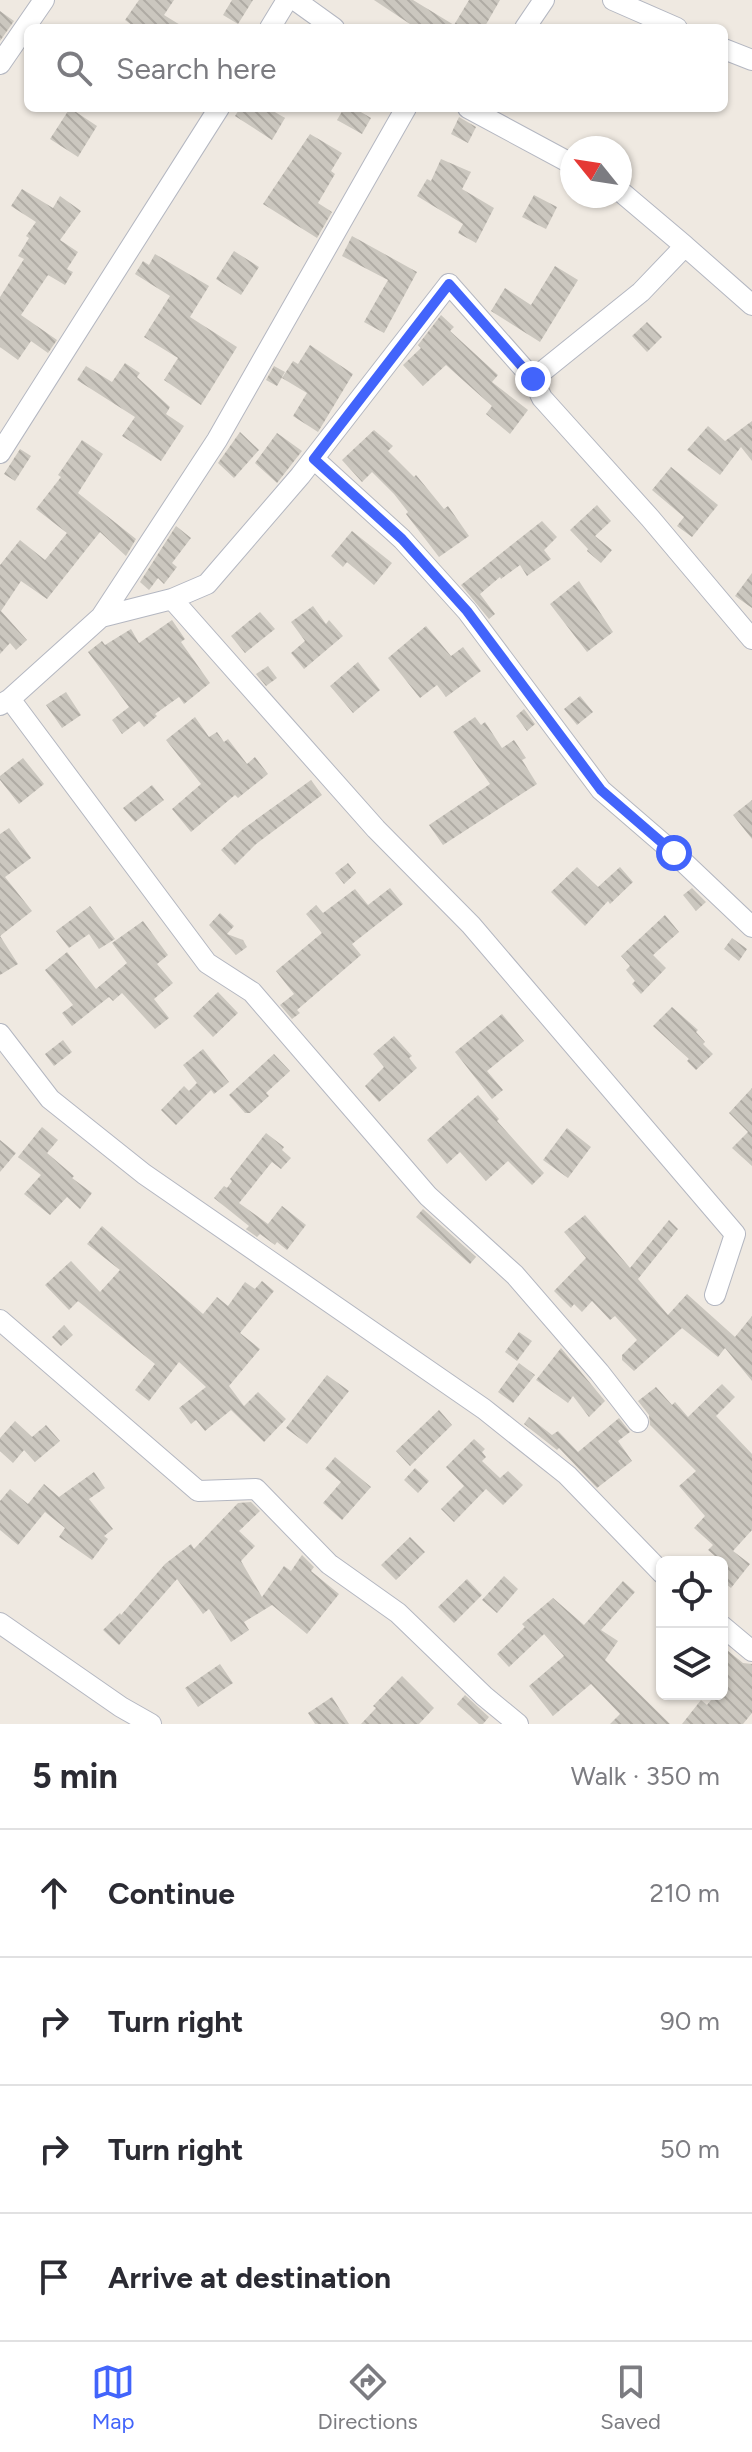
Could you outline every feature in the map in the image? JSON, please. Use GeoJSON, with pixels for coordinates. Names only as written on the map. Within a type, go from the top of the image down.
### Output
{"type":"FeatureCollection","features":[{"type":"Feature","properties":{"kind":"street"},"geometry":{"type":"LineString","coordinates":[[28,24],[44,0]]}},
{"type":"Feature","properties":{"kind":"street"},"geometry":{"type":"LineString","coordinates":[[272,24],[287,0]]}},
{"type":"Feature","properties":{"kind":"street"},"geometry":{"type":"LineString","coordinates":[[295,0],[328,24]]}},
{"type":"Feature","properties":{"kind":"street"},"geometry":{"type":"LineString","coordinates":[[528,24],[544,0]]}},
{"type":"Feature","properties":{"kind":"street"},"geometry":{"type":"LineString","coordinates":[[613,0],[668,24]]}},
{"type":"Feature","properties":{"kind":"street"},"geometry":{"type":"LineString","coordinates":[[0,64],[24,29]]}},
{"type":"Feature","properties":{"kind":"street"},"geometry":{"type":"LineString","coordinates":[[728,51],[752,60]]}},
{"type":"Feature","properties":{"kind":"street"},"geometry":{"type":"LineString","coordinates":[[0,453],[216,112]]}},
{"type":"Feature","properties":{"kind":"street"},"geometry":{"type":"LineString","coordinates":[[404,112],[217,440],[101,617],[5,702],[207,963],[252,992],[428,1196],[515,1275],[638,1422]]}},
{"type":"Feature","properties":{"kind":"street"},"geometry":{"type":"LineString","coordinates":[[475,112],[560,158]]}},
{"type":"Feature","properties":{"kind":"street"},"geometry":{"type":"LineString","coordinates":[[632,201],[752,305]]}},
{"type":"Feature","properties":{"kind":"street"},"geometry":{"type":"LineString","coordinates":[[533,379],[641,292],[685,246]]}},
{"type":"Feature","properties":{"kind":"street"},"geometry":{"type":"LineString","coordinates":[[101,617],[172,599],[207,584],[314,459],[449,284],[533,379],[542,398],[650,518],[752,639]]}},
{"type":"Feature","properties":{"kind":"street"},"geometry":{"type":"LineString","coordinates":[[314,459],[402,539],[467,611],[601,790],[752,927]]}},
{"type":"Feature","properties":{"kind":"street"},"geometry":{"type":"LineString","coordinates":[[172,599],[376,829],[471,925],[735,1234],[715,1295]]}},
{"type":"Feature","properties":{"kind":"street"},"geometry":{"type":"LineString","coordinates":[[0,1034],[50,1099],[144,1174],[484,1409],[567,1475],[656,1567]]}},
{"type":"Feature","properties":{"kind":"street"},"geometry":{"type":"LineString","coordinates":[[0,1320],[198,1491],[256,1489],[329,1564],[398,1613],[484,1696],[518,1724]]}},
{"type":"Feature","properties":{"kind":"street"},"geometry":{"type":"LineString","coordinates":[[0,1623],[121,1707],[151,1724]]}},
{"type":"Feature","properties":{"kind":"street"},"geometry":{"type":"LineString","coordinates":[[724,1628],[752,1651]]}},
{"type":"Feature","properties":{"kind":"building"},"geometry":{"type":"Polygon","coordinates":[[[139,0],[174,0],[164,15],[179,24],[130,24],[125,20],[139,0]]]}},
{"type":"Feature","properties":{"kind":"building"},"geometry":{"type":"Polygon","coordinates":[[[232,0],[253,0],[238,24],[223,15],[232,0]]]}},
{"type":"Feature","properties":{"kind":"building"},"geometry":{"type":"Polygon","coordinates":[[[374,0],[413,0],[452,24],[410,24],[374,0]]]}},
{"type":"Feature","properties":{"kind":"building"},"geometry":{"type":"Polygon","coordinates":[[[469,0],[500,0],[486,24],[455,24],[469,0]]]}},
{"type":"Feature","properties":{"kind":"building"},"geometry":{"type":"Polygon","coordinates":[[[0,11],[14,21],[0,41],[0,11]]]}},
{"type":"Feature","properties":{"kind":"building"},"geometry":{"type":"Polygon","coordinates":[[[67,112],[76,112],[97,126],[78,157],[50,139],[67,112]]]}},
{"type":"Feature","properties":{"kind":"building"},"geometry":{"type":"Polygon","coordinates":[[[238,112],[275,112],[285,118],[272,140],[235,116],[238,112]]]}},
{"type":"Feature","properties":{"kind":"building"},"geometry":{"type":"Polygon","coordinates":[[[342,112],[361,112],[371,118],[362,134],[337,120],[342,112]]]}},
{"type":"Feature","properties":{"kind":"building"},"geometry":{"type":"Polygon","coordinates":[[[459,117],[476,127],[468,143],[451,134],[459,117]]]}},
{"type":"Feature","properties":{"kind":"building"},"geometry":{"type":"Polygon","coordinates":[[[310,134],[342,153],[331,171],[335,174],[318,203],[332,212],[317,238],[263,204],[310,134]]]}},
{"type":"Feature","properties":{"kind":"building"},"geometry":{"type":"Polygon","coordinates":[[[441,159],[471,172],[462,189],[494,208],[476,243],[458,233],[463,224],[417,196],[427,179],[431,181],[441,159]]]}},
{"type":"Feature","properties":{"kind":"building"},"geometry":{"type":"Polygon","coordinates":[[[22,189],[53,208],[60,196],[81,211],[60,240],[78,252],[67,269],[73,272],[65,285],[48,275],[21,315],[57,340],[48,353],[31,341],[18,360],[0,347],[0,297],[24,259],[18,256],[36,222],[11,206],[22,189]]]}},
{"type":"Feature","properties":{"kind":"building"},"geometry":{"type":"Polygon","coordinates":[[[534,195],[557,207],[546,229],[522,217],[534,195]]]}},
{"type":"Feature","properties":{"kind":"building"},"geometry":{"type":"Polygon","coordinates":[[[352,236],[417,272],[384,333],[364,322],[388,280],[342,256],[352,236]]]}},
{"type":"Feature","properties":{"kind":"building"},"geometry":{"type":"Polygon","coordinates":[[[234,251],[259,267],[241,295],[216,279],[234,251]]]}},
{"type":"Feature","properties":{"kind":"building"},"geometry":{"type":"Polygon","coordinates":[[[155,254],[209,286],[190,317],[237,347],[201,405],[164,380],[178,358],[144,337],[170,296],[135,274],[143,261],[149,265],[155,254]]]}},
{"type":"Feature","properties":{"kind":"building"},"geometry":{"type":"Polygon","coordinates":[[[555,266],[578,280],[540,342],[491,311],[505,288],[531,305],[555,266]]]}},
{"type":"Feature","properties":{"kind":"building"},"geometry":{"type":"Polygon","coordinates":[[[441,315],[454,327],[450,331],[498,375],[492,382],[528,410],[510,434],[486,414],[492,406],[446,365],[423,386],[403,365],[421,348],[418,345],[441,315]]]}},
{"type":"Feature","properties":{"kind":"building"},"geometry":{"type":"Polygon","coordinates":[[[647,322],[662,337],[647,352],[632,336],[647,322]]]}},
{"type":"Feature","properties":{"kind":"building"},"geometry":{"type":"Polygon","coordinates":[[[310,345],[353,374],[318,432],[293,416],[307,393],[282,378],[293,361],[298,364],[310,345]]]}},
{"type":"Feature","properties":{"kind":"building"},"geometry":{"type":"Polygon","coordinates":[[[125,363],[140,373],[137,377],[170,407],[166,414],[184,426],[161,461],[122,436],[135,417],[77,380],[86,366],[112,382],[125,363]]]}},
{"type":"Feature","properties":{"kind":"building"},"geometry":{"type":"Polygon","coordinates":[[[274,366],[285,372],[277,386],[266,380],[274,366]]]}},
{"type":"Feature","properties":{"kind":"building"},"geometry":{"type":"Polygon","coordinates":[[[752,421],[752,461],[741,447],[720,475],[687,450],[708,426],[725,441],[752,421]]]}},
{"type":"Feature","properties":{"kind":"building"},"geometry":{"type":"Polygon","coordinates":[[[374,430],[393,446],[388,451],[414,477],[416,475],[444,509],[448,506],[469,536],[439,557],[394,494],[372,472],[362,482],[342,460],[374,430]]]}},
{"type":"Feature","properties":{"kind":"building"},"geometry":{"type":"Polygon","coordinates":[[[240,432],[259,450],[234,478],[218,463],[240,432]]]}},
{"type":"Feature","properties":{"kind":"building"},"geometry":{"type":"Polygon","coordinates":[[[277,433],[302,451],[277,483],[255,463],[277,433]]]}},
{"type":"Feature","properties":{"kind":"building"},"geometry":{"type":"Polygon","coordinates":[[[82,440],[103,454],[78,493],[136,539],[126,556],[100,532],[47,599],[21,581],[1,611],[27,640],[16,650],[10,643],[0,654],[0,565],[20,540],[45,560],[67,533],[36,509],[61,477],[58,475],[82,440]]]}},
{"type":"Feature","properties":{"kind":"building"},"geometry":{"type":"Polygon","coordinates":[[[20,449],[31,456],[15,481],[4,474],[20,449]]]}},
{"type":"Feature","properties":{"kind":"building"},"geometry":{"type":"Polygon","coordinates":[[[671,467],[718,505],[692,537],[677,526],[684,517],[652,490],[671,467]]]}},
{"type":"Feature","properties":{"kind":"building"},"geometry":{"type":"Polygon","coordinates":[[[597,505],[611,521],[595,536],[612,550],[601,563],[570,530],[597,505]]]}},
{"type":"Feature","properties":{"kind":"building"},"geometry":{"type":"Polygon","coordinates":[[[542,521],[557,537],[544,550],[551,559],[527,576],[520,565],[480,594],[495,614],[489,619],[461,585],[542,521]]]}},
{"type":"Feature","properties":{"kind":"building"},"geometry":{"type":"Polygon","coordinates":[[[176,526],[191,538],[172,563],[177,567],[164,584],[158,578],[149,590],[140,582],[176,526]]]}},
{"type":"Feature","properties":{"kind":"building"},"geometry":{"type":"Polygon","coordinates":[[[352,531],[392,563],[374,585],[347,562],[343,567],[331,556],[352,531]]]}},
{"type":"Feature","properties":{"kind":"building"},"geometry":{"type":"Polygon","coordinates":[[[752,573],[752,608],[735,596],[752,573]]]}},
{"type":"Feature","properties":{"kind":"building"},"geometry":{"type":"Polygon","coordinates":[[[579,581],[613,632],[587,652],[550,604],[579,581]]]}},
{"type":"Feature","properties":{"kind":"building"},"geometry":{"type":"Polygon","coordinates":[[[313,606],[326,624],[329,620],[343,636],[304,669],[291,653],[305,641],[291,622],[313,606]]]}},
{"type":"Feature","properties":{"kind":"building"},"geometry":{"type":"Polygon","coordinates":[[[260,612],[275,629],[245,653],[231,636],[260,612]]]}},
{"type":"Feature","properties":{"kind":"building"},"geometry":{"type":"Polygon","coordinates":[[[172,620],[185,639],[181,642],[210,683],[184,704],[179,697],[155,714],[157,716],[144,727],[139,721],[122,734],[112,720],[129,707],[88,652],[102,641],[105,645],[131,629],[139,643],[172,620]]]}},
{"type":"Feature","properties":{"kind":"building"},"geometry":{"type":"Polygon","coordinates":[[[426,626],[451,656],[463,647],[481,671],[446,697],[437,685],[420,698],[388,658],[426,626]]]}},
{"type":"Feature","properties":{"kind":"building"},"geometry":{"type":"Polygon","coordinates":[[[358,662],[380,690],[353,713],[330,686],[358,662]]]}},
{"type":"Feature","properties":{"kind":"building"},"geometry":{"type":"Polygon","coordinates":[[[268,666],[277,678],[266,686],[256,674],[268,666]]]}},
{"type":"Feature","properties":{"kind":"building"},"geometry":{"type":"Polygon","coordinates":[[[66,692],[81,715],[62,728],[46,705],[66,692]]]}},
{"type":"Feature","properties":{"kind":"building"},"geometry":{"type":"Polygon","coordinates":[[[580,696],[593,712],[577,725],[564,709],[580,696]]]}},
{"type":"Feature","properties":{"kind":"building"},"geometry":{"type":"Polygon","coordinates":[[[524,709],[535,724],[527,731],[516,716],[524,709]]]}},
{"type":"Feature","properties":{"kind":"building"},"geometry":{"type":"Polygon","coordinates":[[[195,717],[209,737],[217,732],[224,742],[228,739],[247,764],[255,757],[268,774],[238,798],[235,795],[191,832],[172,809],[201,784],[166,740],[195,717]]]}},
{"type":"Feature","properties":{"kind":"building"},"geometry":{"type":"Polygon","coordinates":[[[475,717],[481,725],[485,722],[502,748],[514,740],[537,784],[443,845],[429,825],[490,784],[453,732],[475,717]]]}},
{"type":"Feature","properties":{"kind":"building"},"geometry":{"type":"Polygon","coordinates":[[[23,758],[44,784],[19,804],[0,776],[23,758]]]}},
{"type":"Feature","properties":{"kind":"building"},"geometry":{"type":"Polygon","coordinates":[[[311,780],[322,795],[256,844],[235,865],[221,850],[243,829],[311,780]]]}},
{"type":"Feature","properties":{"kind":"building"},"geometry":{"type":"Polygon","coordinates":[[[152,785],[164,800],[135,822],[123,808],[152,785]]]}},
{"type":"Feature","properties":{"kind":"building"},"geometry":{"type":"Polygon","coordinates":[[[752,800],[752,839],[733,815],[752,800]]]}},
{"type":"Feature","properties":{"kind":"building"},"geometry":{"type":"Polygon","coordinates":[[[9,828],[31,858],[5,877],[32,911],[0,936],[0,834],[9,828]]]}},
{"type":"Feature","properties":{"kind":"building"},"geometry":{"type":"Polygon","coordinates":[[[348,863],[356,873],[344,884],[335,873],[348,863]]]}},
{"type":"Feature","properties":{"kind":"building"},"geometry":{"type":"Polygon","coordinates":[[[577,867],[598,887],[620,867],[633,882],[610,904],[608,901],[585,926],[551,892],[577,867]]]}},
{"type":"Feature","properties":{"kind":"building"},"geometry":{"type":"Polygon","coordinates":[[[390,888],[403,904],[352,944],[361,955],[297,1010],[300,1013],[292,1019],[280,1005],[294,994],[276,971],[322,933],[306,914],[316,905],[323,913],[355,889],[368,905],[390,888]]]}},
{"type":"Feature","properties":{"kind":"building"},"geometry":{"type":"Polygon","coordinates":[[[692,888],[706,902],[696,911],[683,895],[692,888]]]}},
{"type":"Feature","properties":{"kind":"building"},"geometry":{"type":"Polygon","coordinates":[[[90,906],[115,939],[99,949],[89,934],[69,948],[56,931],[90,906]]]}},
{"type":"Feature","properties":{"kind":"building"},"geometry":{"type":"Polygon","coordinates":[[[220,913],[234,926],[227,934],[243,940],[247,947],[236,955],[209,925],[220,913]]]}},
{"type":"Feature","properties":{"kind":"building"},"geometry":{"type":"Polygon","coordinates":[[[665,915],[679,932],[653,955],[666,968],[641,994],[626,970],[630,966],[621,956],[665,915]]]}},
{"type":"Feature","properties":{"kind":"building"},"geometry":{"type":"Polygon","coordinates":[[[143,921],[168,955],[157,964],[173,983],[154,999],[169,1018],[155,1029],[122,993],[113,1001],[109,997],[72,1026],[62,1013],[73,1005],[45,970],[67,952],[96,989],[127,963],[112,943],[143,921]]]}},
{"type":"Feature","properties":{"kind":"building"},"geometry":{"type":"Polygon","coordinates":[[[0,936],[18,964],[0,975],[0,936]]]}},
{"type":"Feature","properties":{"kind":"building"},"geometry":{"type":"Polygon","coordinates":[[[732,938],[747,949],[739,961],[724,949],[732,938]]]}},
{"type":"Feature","properties":{"kind":"building"},"geometry":{"type":"Polygon","coordinates":[[[218,992],[238,1013],[213,1037],[193,1016],[218,992]]]}},
{"type":"Feature","properties":{"kind":"building"},"geometry":{"type":"Polygon","coordinates":[[[672,1007],[698,1030],[696,1032],[705,1042],[703,1044],[713,1054],[696,1070],[687,1061],[689,1059],[653,1026],[672,1007]]]}},
{"type":"Feature","properties":{"kind":"building"},"geometry":{"type":"Polygon","coordinates":[[[502,1014],[524,1041],[487,1071],[503,1090],[492,1099],[455,1052],[502,1014]]]}},
{"type":"Feature","properties":{"kind":"building"},"geometry":{"type":"Polygon","coordinates":[[[394,1036],[412,1056],[409,1058],[417,1068],[379,1102],[365,1086],[384,1067],[373,1054],[394,1036]]]}},
{"type":"Feature","properties":{"kind":"building"},"geometry":{"type":"Polygon","coordinates":[[[63,1040],[72,1052],[54,1066],[45,1054],[63,1040]]]}},
{"type":"Feature","properties":{"kind":"building"},"geometry":{"type":"Polygon","coordinates":[[[203,1049],[229,1082],[214,1094],[211,1090],[176,1125],[161,1110],[184,1086],[189,1091],[197,1083],[183,1065],[203,1049]]]}},
{"type":"Feature","properties":{"kind":"building"},"geometry":{"type":"Polygon","coordinates":[[[274,1054],[290,1071],[266,1093],[269,1096],[250,1113],[245,1113],[229,1095],[274,1054]]]}},
{"type":"Feature","properties":{"kind":"building"},"geometry":{"type":"Polygon","coordinates":[[[752,1088],[752,1166],[732,1148],[748,1132],[729,1113],[752,1088]]]}},
{"type":"Feature","properties":{"kind":"building"},"geometry":{"type":"Polygon","coordinates":[[[478,1095],[544,1173],[532,1185],[508,1161],[486,1181],[460,1152],[447,1164],[427,1140],[478,1095]]]}},
{"type":"Feature","properties":{"kind":"building"},"geometry":{"type":"Polygon","coordinates":[[[42,1127],[58,1140],[47,1153],[92,1193],[80,1209],[67,1197],[50,1215],[24,1194],[41,1175],[18,1157],[42,1127]]]}},
{"type":"Feature","properties":{"kind":"building"},"geometry":{"type":"Polygon","coordinates":[[[567,1128],[591,1147],[568,1178],[543,1160],[567,1128]]]}},
{"type":"Feature","properties":{"kind":"building"},"geometry":{"type":"Polygon","coordinates":[[[266,1133],[284,1147],[282,1150],[291,1158],[281,1169],[272,1162],[239,1203],[268,1224],[282,1206],[306,1225],[287,1250],[260,1234],[257,1237],[246,1229],[249,1226],[214,1198],[224,1186],[227,1188],[232,1181],[230,1179],[266,1133]]]}},
{"type":"Feature","properties":{"kind":"building"},"geometry":{"type":"Polygon","coordinates":[[[0,1140],[16,1153],[0,1172],[0,1140]]]}},
{"type":"Feature","properties":{"kind":"building"},"geometry":{"type":"Polygon","coordinates":[[[423,1209],[476,1257],[470,1264],[416,1217],[423,1209]]]}},
{"type":"Feature","properties":{"kind":"building"},"geometry":{"type":"Polygon","coordinates":[[[585,1215],[630,1268],[669,1220],[678,1229],[638,1279],[668,1315],[687,1294],[735,1337],[752,1316],[752,1381],[725,1348],[718,1357],[682,1328],[634,1371],[622,1360],[622,1355],[637,1340],[615,1316],[610,1320],[592,1301],[582,1312],[574,1304],[571,1308],[554,1291],[586,1258],[564,1232],[585,1215]]]}},
{"type":"Feature","properties":{"kind":"building"},"geometry":{"type":"Polygon","coordinates":[[[102,1226],[203,1314],[217,1297],[228,1306],[245,1282],[255,1289],[262,1281],[274,1291],[240,1333],[260,1349],[229,1386],[244,1406],[258,1392],[286,1419],[264,1442],[231,1410],[205,1431],[196,1420],[191,1424],[179,1408],[206,1387],[179,1362],[149,1401],[135,1390],[155,1364],[78,1301],[69,1310],[45,1285],[71,1261],[100,1292],[120,1270],[87,1244],[102,1226]]]}},
{"type":"Feature","properties":{"kind":"building"},"geometry":{"type":"Polygon","coordinates":[[[64,1325],[73,1335],[61,1346],[52,1337],[64,1325]]]}},
{"type":"Feature","properties":{"kind":"building"},"geometry":{"type":"Polygon","coordinates":[[[519,1332],[532,1341],[517,1361],[505,1352],[519,1332]]]}},
{"type":"Feature","properties":{"kind":"building"},"geometry":{"type":"Polygon","coordinates":[[[561,1348],[605,1401],[589,1417],[573,1396],[568,1403],[536,1380],[561,1348]]]}},
{"type":"Feature","properties":{"kind":"building"},"geometry":{"type":"Polygon","coordinates":[[[519,1363],[535,1375],[513,1403],[498,1392],[519,1363]]]}},
{"type":"Feature","properties":{"kind":"building"},"geometry":{"type":"Polygon","coordinates":[[[327,1375],[349,1391],[307,1444],[286,1428],[327,1375]]]}},
{"type":"Feature","properties":{"kind":"building"},"geometry":{"type":"Polygon","coordinates":[[[722,1384],[735,1397],[716,1416],[752,1454],[752,1530],[733,1551],[750,1564],[731,1588],[728,1586],[728,1556],[715,1556],[708,1550],[713,1545],[694,1528],[705,1516],[679,1486],[696,1471],[650,1425],[649,1415],[638,1401],[656,1387],[688,1417],[722,1384]]]}},
{"type":"Feature","properties":{"kind":"building"},"geometry":{"type":"Polygon","coordinates":[[[439,1410],[452,1425],[410,1466],[396,1451],[439,1410]]]}},
{"type":"Feature","properties":{"kind":"building"},"geometry":{"type":"Polygon","coordinates":[[[529,1417],[552,1435],[558,1431],[578,1452],[619,1418],[630,1432],[618,1441],[632,1461],[597,1488],[559,1448],[557,1450],[524,1424],[529,1417]]]}},
{"type":"Feature","properties":{"kind":"building"},"geometry":{"type":"Polygon","coordinates":[[[15,1421],[32,1437],[46,1425],[60,1441],[35,1462],[24,1450],[13,1463],[0,1451],[0,1438],[15,1421]]]}},
{"type":"Feature","properties":{"kind":"building"},"geometry":{"type":"Polygon","coordinates":[[[474,1439],[485,1449],[482,1452],[486,1457],[482,1461],[500,1478],[508,1471],[523,1485],[503,1505],[486,1489],[454,1522],[441,1509],[464,1486],[446,1467],[474,1439]]]}},
{"type":"Feature","properties":{"kind":"building"},"geometry":{"type":"Polygon","coordinates":[[[335,1457],[371,1487],[342,1520],[323,1503],[341,1482],[325,1469],[335,1457]]]}},
{"type":"Feature","properties":{"kind":"building"},"geometry":{"type":"Polygon","coordinates":[[[415,1468],[429,1481],[418,1493],[404,1480],[415,1468]]]}},
{"type":"Feature","properties":{"kind":"building"},"geometry":{"type":"Polygon","coordinates":[[[94,1472],[105,1488],[89,1499],[113,1529],[104,1536],[108,1539],[92,1560],[59,1537],[65,1528],[45,1512],[18,1545],[0,1530],[0,1501],[10,1489],[28,1504],[44,1484],[59,1497],[94,1472]]]}},
{"type":"Feature","properties":{"kind":"building"},"geometry":{"type":"Polygon","coordinates":[[[251,1502],[260,1511],[239,1531],[255,1546],[241,1561],[262,1597],[284,1566],[291,1571],[302,1555],[314,1567],[311,1571],[339,1594],[307,1634],[272,1605],[244,1622],[249,1630],[231,1642],[209,1609],[203,1614],[177,1579],[119,1645],[103,1630],[121,1615],[165,1564],[191,1544],[194,1549],[238,1503],[251,1502]]]}},
{"type":"Feature","properties":{"kind":"building"},"geometry":{"type":"Polygon","coordinates":[[[410,1537],[425,1552],[396,1580],[381,1565],[410,1537]]]}},
{"type":"Feature","properties":{"kind":"building"},"geometry":{"type":"Polygon","coordinates":[[[504,1576],[518,1589],[497,1613],[482,1600],[504,1576]]]}},
{"type":"Feature","properties":{"kind":"building"},"geometry":{"type":"Polygon","coordinates":[[[467,1579],[482,1595],[454,1623],[438,1607],[467,1579]]]}},
{"type":"Feature","properties":{"kind":"building"},"geometry":{"type":"Polygon","coordinates":[[[623,1581],[635,1592],[601,1630],[618,1641],[605,1660],[670,1724],[610,1724],[620,1714],[591,1684],[553,1716],[529,1686],[564,1656],[544,1634],[509,1667],[497,1654],[525,1627],[522,1624],[553,1598],[584,1625],[623,1581]]]}},
{"type":"Feature","properties":{"kind":"building"},"geometry":{"type":"Polygon","coordinates":[[[728,1651],[743,1663],[752,1664],[752,1713],[743,1724],[682,1724],[701,1700],[707,1705],[711,1700],[728,1700],[728,1651]]]}},
{"type":"Feature","properties":{"kind":"building"},"geometry":{"type":"Polygon","coordinates":[[[220,1664],[233,1683],[198,1707],[185,1688],[220,1664]]]}},
{"type":"Feature","properties":{"kind":"building"},"geometry":{"type":"Polygon","coordinates":[[[402,1676],[434,1708],[419,1724],[361,1724],[376,1708],[373,1706],[402,1676]]]}},
{"type":"Feature","properties":{"kind":"building"},"geometry":{"type":"Polygon","coordinates":[[[465,1695],[489,1717],[483,1724],[479,1724],[457,1704],[465,1695]]]}},
{"type":"Feature","properties":{"kind":"building"},"geometry":{"type":"Polygon","coordinates":[[[332,1697],[349,1724],[315,1724],[308,1713],[332,1697]]]}},
{"type":"Feature","properties":{"kind":"route"},"geometry":{"type":"LineString","coordinates":[[533,379],[449,284],[314,459],[402,539],[467,611],[601,790],[674,853]]}}]}
